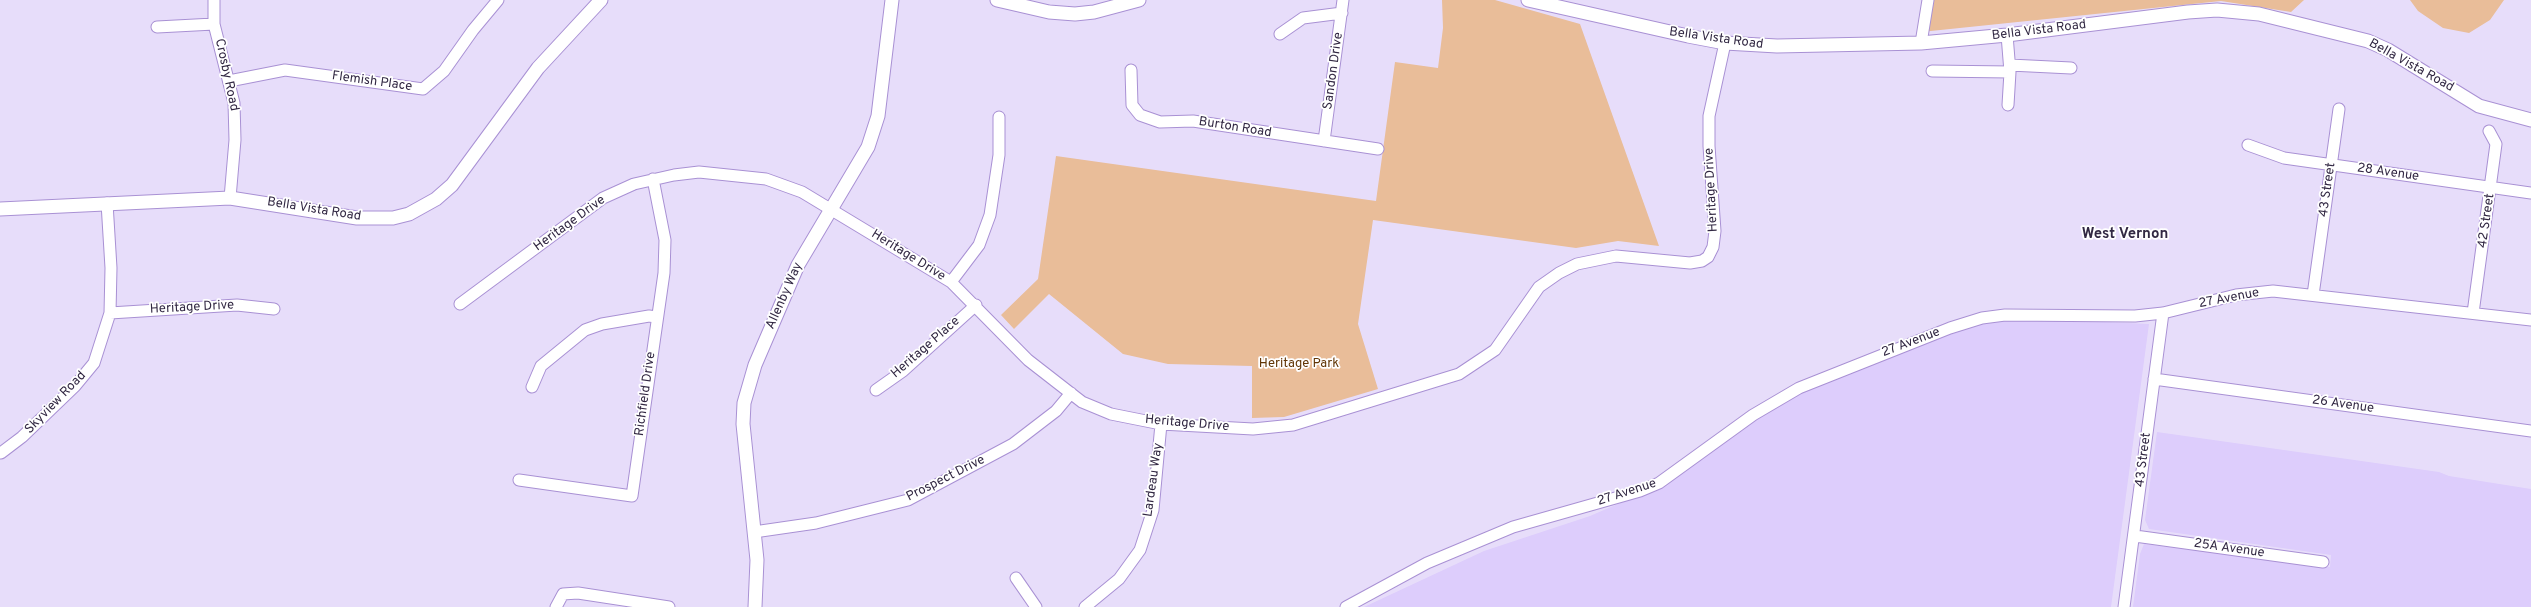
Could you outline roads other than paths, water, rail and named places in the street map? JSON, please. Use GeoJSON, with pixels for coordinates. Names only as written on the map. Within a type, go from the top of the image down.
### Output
{"type":"FeatureCollection","features":[{"type":"Feature","properties":{"kind":"street","name":"Crosby Road"},"geometry":{"type":"LineString","coordinates":[[214,0],[214,24],[234,103],[235,140],[230,198]]}},
{"type":"Feature","properties":{"kind":"street","name":"Flemish Place"},"geometry":{"type":"LineString","coordinates":[[229,81],[285,70],[423,89],[444,71],[473,30],[498,0]]}},
{"type":"Feature","properties":{"kind":"street","name":"Bella Vista Road"},"geometry":{"type":"LineString","coordinates":[[0,208],[230,198],[340,217],[373,220],[398,217],[423,208],[452,185],[538,68],[601,0]]}},
{"type":"Feature","properties":{"kind":"street","name":"Allenby Way"},"geometry":{"type":"LineString","coordinates":[[755,607],[757,560],[743,424],[744,403],[755,365],[798,265],[830,207],[868,147],[878,116],[892,0]]}},
{"type":"Feature","properties":{"kind":"street"},"geometry":{"type":"LineString","coordinates":[[997,0],[1049,12],[1075,14],[1094,12],[1139,0]]}},
{"type":"Feature","properties":{"kind":"street","name":"Sandon Drive"},"geometry":{"type":"LineString","coordinates":[[1324,141],[1343,0]]}},
{"type":"Feature","properties":{"kind":"street","name":"Bella Vista Road"},"geometry":{"type":"LineString","coordinates":[[1528,0],[1634,25],[1725,43],[1777,46],[1921,43],[2007,35],[2188,12],[2217,10],[2259,14],[2368,41],[2388,50],[2479,106],[2531,120]]}},
{"type":"Feature","properties":{"kind":"street"},"geometry":{"type":"LineString","coordinates":[[1921,43],[1928,0]]}},
{"type":"Feature","properties":{"kind":"street"},"geometry":{"type":"LineString","coordinates":[[1280,34],[1303,18],[1342,13]]}},
{"type":"Feature","properties":{"kind":"street"},"geometry":{"type":"LineString","coordinates":[[157,27],[214,24]]}},
{"type":"Feature","properties":{"kind":"street"},"geometry":{"type":"LineString","coordinates":[[2007,35],[2010,69],[2008,105]]}},
{"type":"Feature","properties":{"kind":"street","name":"Heritage Drive"},"geometry":{"type":"LineString","coordinates":[[460,304],[603,198],[634,184],[653,179],[699,172],[766,179],[797,189],[830,207],[951,282],[1028,360],[1082,402],[1111,414],[1161,424],[1253,429],[1300,423],[1459,374],[1495,350],[1538,287],[1559,273],[1578,264],[1616,256],[1690,263],[1702,261],[1711,252],[1714,240],[1708,132],[1709,116],[1725,43]]}},
{"type":"Feature","properties":{"kind":"street"},"geometry":{"type":"LineString","coordinates":[[1932,71],[2071,68]]}},
{"type":"Feature","properties":{"kind":"street","name":"Burton Road"},"geometry":{"type":"LineString","coordinates":[[1131,70],[1132,105],[1140,115],[1160,122],[1192,121],[1378,149]]}},
{"type":"Feature","properties":{"kind":"street","name":"43 Street"},"geometry":{"type":"LineString","coordinates":[[2313,295],[2339,110]]}},
{"type":"Feature","properties":{"kind":"street"},"geometry":{"type":"LineString","coordinates":[[951,282],[979,245],[990,215],[999,155],[999,117]]}},
{"type":"Feature","properties":{"kind":"street","name":"42 Street"},"geometry":{"type":"LineString","coordinates":[[2473,313],[2496,144],[2489,131]]}},
{"type":"Feature","properties":{"kind":"street","name":"28 Avenue"},"geometry":{"type":"LineString","coordinates":[[2248,145],[2284,158],[2531,193]]}},
{"type":"Feature","properties":{"kind":"street","name":"Richfield Drive"},"geometry":{"type":"LineString","coordinates":[[518,480],[632,496],[656,317],[664,273],[665,240],[653,179]]}},
{"type":"Feature","properties":{"kind":"street","name":"Skyview Road"},"geometry":{"type":"LineString","coordinates":[[1,453],[38,422],[75,386],[94,362],[110,313],[111,268],[107,203]]}},
{"type":"Feature","properties":{"kind":"street","name":"27 Avenue"},"geometry":{"type":"LineString","coordinates":[[1346,607],[1427,563],[1512,526],[1640,491],[1659,483],[1753,415],[1787,395],[1819,379],[1950,328],[1982,318],[2005,315],[2135,316],[2163,313],[2236,295],[2273,291],[2531,320]]}},
{"type":"Feature","properties":{"kind":"street","name":"Heritage Drive"},"geometry":{"type":"LineString","coordinates":[[110,313],[237,305],[274,309]]}},
{"type":"Feature","properties":{"kind":"street","name":"Heritage Place"},"geometry":{"type":"LineString","coordinates":[[876,390],[903,371],[976,306]]}},
{"type":"Feature","properties":{"kind":"street","name":"43 Street"},"geometry":{"type":"LineString","coordinates":[[2124,607],[2135,536],[2163,313]]}},
{"type":"Feature","properties":{"kind":"street"},"geometry":{"type":"LineString","coordinates":[[532,387],[541,366],[585,330],[602,324],[649,316],[656,317]]}},
{"type":"Feature","properties":{"kind":"street","name":"26 Avenue"},"geometry":{"type":"LineString","coordinates":[[2154,379],[2531,432]]}},
{"type":"Feature","properties":{"kind":"street","name":"Prospect Drive"},"geometry":{"type":"LineString","coordinates":[[754,532],[816,523],[908,500],[1013,444],[1056,411],[1070,393]]}},
{"type":"Feature","properties":{"kind":"street","name":"Lardeau Way"},"geometry":{"type":"LineString","coordinates":[[1085,607],[1119,579],[1140,550],[1153,510],[1161,424]]}},
{"type":"Feature","properties":{"kind":"street","name":"25A Avenue"},"geometry":{"type":"LineString","coordinates":[[2135,536],[2323,562]]}},
{"type":"Feature","properties":{"kind":"street"},"geometry":{"type":"LineString","coordinates":[[1016,578],[1036,607]]}},
{"type":"Feature","properties":{"kind":"street"},"geometry":{"type":"LineString","coordinates":[[556,607],[563,594],[578,593],[669,607]]}},
{"type":"Feature","properties":{"kind":"district","name":"West Vernon"},"geometry":{"type":"Point","coordinates":[2125,235]}},
{"type":"Feature","properties":{"kind":"park label","name":"Heritage Park"},"geometry":{"type":"Point","coordinates":[1299,364]}}]}
